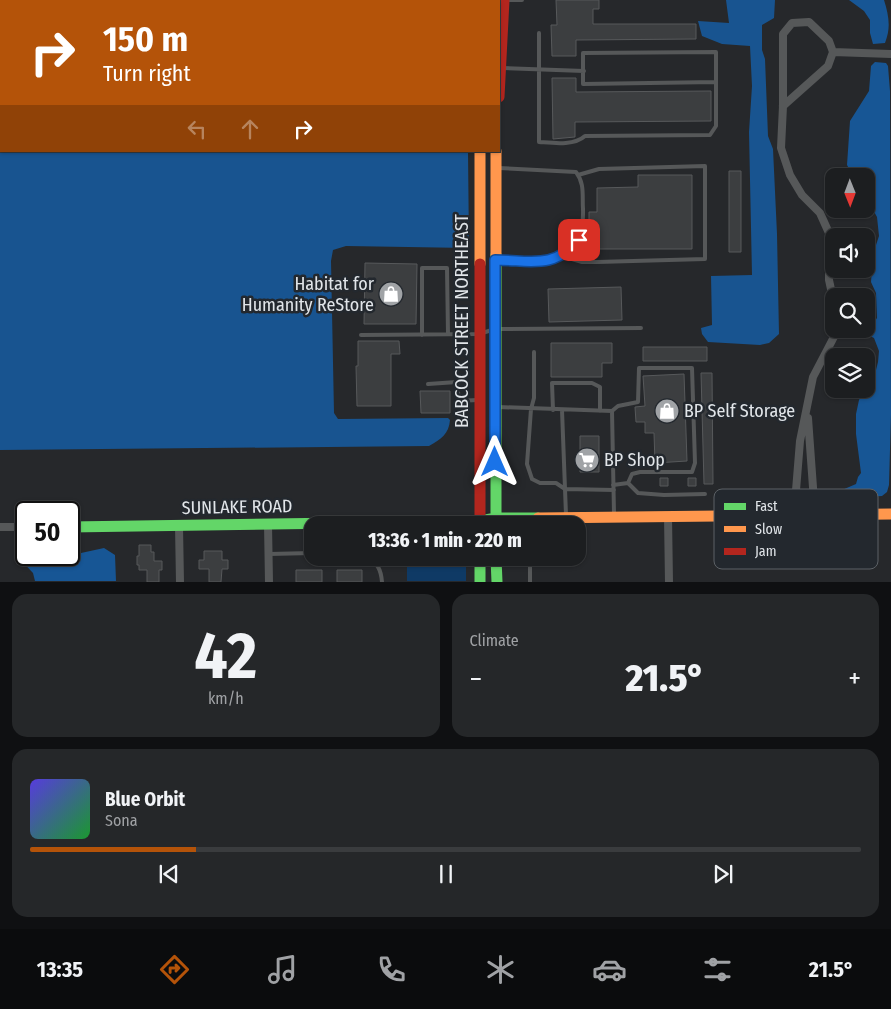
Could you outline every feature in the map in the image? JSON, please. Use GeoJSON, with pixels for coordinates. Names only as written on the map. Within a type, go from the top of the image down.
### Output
{"type":"FeatureCollection","features":[{"type":"Feature","properties":{"kind":"main road"},"geometry":{"type":"LineString","coordinates":[[500,82],[504,0]]}},
{"type":"Feature","properties":{"kind":"main road","name":"BABCOCK STREET NORTHEAST"},"geometry":{"type":"LineString","coordinates":[[480,152],[480,516]]}},
{"type":"Feature","properties":{"kind":"main road","name":"BABCOCK STREET NORTHEAST"},"geometry":{"type":"LineString","coordinates":[[496,152],[496,516]]}},
{"type":"Feature","properties":{"kind":"main road","name":"SUNLAKE ROAD"},"geometry":{"type":"LineString","coordinates":[[878,514],[891,514]]}},
{"type":"Feature","properties":{"kind":"main road","name":"SUNLAKE ROAD"},"geometry":{"type":"LineString","coordinates":[[586,517],[714,516]]}},
{"type":"Feature","properties":{"kind":"main road","name":"SUNLAKE ROAD"},"geometry":{"type":"LineString","coordinates":[[80,527],[304,524]]}},
{"type":"Feature","properties":{"kind":"main road"},"geometry":{"type":"LineString","coordinates":[[480,566],[480,582]]}},
{"type":"Feature","properties":{"kind":"main road"},"geometry":{"type":"LineString","coordinates":[[496,566],[496,582]]}},
{"type":"Feature","properties":{"kind":"street"},"geometry":{"type":"LineString","coordinates":[[783,106],[828,66],[833,52],[829,41],[809,22],[792,23],[783,34],[781,148],[790,175],[802,195],[820,213],[829,233],[831,288]]}},
{"type":"Feature","properties":{"kind":"street"},"geometry":{"type":"LineString","coordinates":[[833,52],[891,54]]}},
{"type":"Feature","properties":{"kind":"street"},"geometry":{"type":"LineString","coordinates":[[796,489],[800,441],[813,377],[833,338]]}},
{"type":"Feature","properties":{"kind":"street"},"geometry":{"type":"LineString","coordinates":[[807,406],[813,489]]}},
{"type":"Feature","properties":{"kind":"street"},"geometry":{"type":"LineString","coordinates":[[668,516],[668,582]]}},
{"type":"Feature","properties":{"kind":"street"},"geometry":{"type":"LineString","coordinates":[[268,524],[269,582]]}},
{"type":"Feature","properties":{"kind":"street"},"geometry":{"type":"LineString","coordinates":[[179,526],[180,582]]}},
{"type":"Feature","properties":{"kind":"street"},"geometry":{"type":"LineString","coordinates":[[0,528],[15,527]]}},
{"type":"Feature","properties":{"kind":"lane"},"geometry":{"type":"LineString","coordinates":[[504,0],[522,0]]}},
{"type":"Feature","properties":{"kind":"lane"},"geometry":{"type":"LineString","coordinates":[[539,33],[539,142],[560,144],[580,140],[585,136],[710,135],[716,126],[716,82],[716,52],[583,52],[583,84],[716,82]]}},
{"type":"Feature","properties":{"kind":"lane"},"geometry":{"type":"LineString","coordinates":[[501,68],[584,71]]}},
{"type":"Feature","properties":{"kind":"lane"},"geometry":{"type":"LineString","coordinates":[[562,256],[582,262],[705,259],[705,166],[599,169],[578,175]]}},
{"type":"Feature","properties":{"kind":"lane"},"geometry":{"type":"LineString","coordinates":[[495,260],[553,260],[562,256],[579,240],[583,221],[582,180],[576,172],[496,168]]}},
{"type":"Feature","properties":{"kind":"lane"},"geometry":{"type":"LineString","coordinates":[[422,335],[422,268],[447,268],[448,334]]}},
{"type":"Feature","properties":{"kind":"lane"},"geometry":{"type":"LineString","coordinates":[[361,335],[479,334],[495,329],[641,328]]}},
{"type":"Feature","properties":{"kind":"lane"},"geometry":{"type":"LineString","coordinates":[[534,352],[534,398],[531,409],[527,464],[532,479],[540,483],[556,483],[565,490],[614,490]]}},
{"type":"Feature","properties":{"kind":"lane"},"geometry":{"type":"LineString","coordinates":[[495,407],[612,411],[618,406],[638,402],[639,368],[692,368],[694,463],[692,472],[640,472],[632,474],[628,484]]}},
{"type":"Feature","properties":{"kind":"lane"},"geometry":{"type":"LineString","coordinates":[[428,384],[457,382],[459,401],[480,400]]}},
{"type":"Feature","properties":{"kind":"lane"},"geometry":{"type":"LineString","coordinates":[[553,410],[552,383],[592,384],[600,387],[600,411]]}},
{"type":"Feature","properties":{"kind":"lane"},"geometry":{"type":"LineString","coordinates":[[562,410],[566,516]]}},
{"type":"Feature","properties":{"kind":"lane"},"geometry":{"type":"LineString","coordinates":[[612,411],[614,516]]}},
{"type":"Feature","properties":{"kind":"lane"},"geometry":{"type":"LineString","coordinates":[[614,485],[628,484],[638,493],[664,495],[705,494]]}},
{"type":"Feature","properties":{"kind":"lane"},"geometry":{"type":"LineString","coordinates":[[269,554],[304,553]]}},
{"type":"Feature","properties":{"kind":"lane"},"geometry":{"type":"LineString","coordinates":[[378,566],[382,572],[382,582]]}},
{"type":"Feature","properties":{"kind":"lane"},"geometry":{"type":"LineString","coordinates":[[530,566],[530,582]]}},
{"type":"Feature","properties":{"kind":"shaded area"},"geometry":{"type":"Polygon","coordinates":[[[726,0],[775,0],[774,18],[762,25],[762,50],[765,59],[768,136],[773,149],[779,334],[769,343],[760,345],[708,342],[702,334],[701,328],[712,325],[711,276],[752,275],[749,132],[752,86],[750,46],[722,44],[702,36],[698,21],[729,23],[726,0]]]}},
{"type":"Feature","properties":{"kind":"shaded area"},"geometry":{"type":"Polygon","coordinates":[[[849,0],[884,0],[889,22],[885,43],[873,44],[870,33],[870,20],[864,11],[849,0]]]}},
{"type":"Feature","properties":{"kind":"shaded area"},"geometry":{"type":"Polygon","coordinates":[[[875,62],[886,63],[888,66],[890,91],[891,414],[889,485],[887,492],[878,496],[878,489],[844,489],[856,484],[861,473],[856,434],[856,414],[860,398],[875,398],[875,372],[879,351],[874,338],[875,321],[877,318],[876,293],[871,282],[871,278],[875,278],[875,251],[879,236],[875,213],[875,168],[849,168],[847,165],[850,121],[869,91],[871,66],[875,62]]]}},
{"type":"Feature","properties":{"kind":"shaded area"},"geometry":{"type":"Polygon","coordinates":[[[0,152],[468,152],[469,248],[346,246],[333,250],[331,261],[334,413],[338,419],[448,418],[450,420],[448,429],[444,436],[437,441],[429,446],[0,450],[0,152]]]}},
{"type":"Feature","properties":{"kind":"shaded area"},"geometry":{"type":"Polygon","coordinates":[[[104,548],[115,555],[116,581],[35,581],[33,573],[26,566],[80,566],[80,553],[104,548]]]}},
{"type":"Feature","properties":{"kind":"shaded area"},"geometry":{"type":"Polygon","coordinates":[[[407,566],[466,566],[466,581],[407,581],[407,566]]]}},
{"type":"Feature","properties":{"kind":"building"},"geometry":{"type":"Polygon","coordinates":[[[556,0],[599,0],[599,9],[593,9],[593,24],[696,24],[696,39],[576,40],[576,56],[552,56],[551,25],[557,25],[556,0]]]}},
{"type":"Feature","properties":{"kind":"building"},"geometry":{"type":"Polygon","coordinates":[[[552,78],[576,78],[576,92],[711,91],[711,121],[575,122],[575,137],[553,139],[552,78]]]}},
{"type":"Feature","properties":{"kind":"building"},"geometry":{"type":"Polygon","coordinates":[[[729,171],[741,171],[741,252],[729,252],[729,171]]]}},
{"type":"Feature","properties":{"kind":"building"},"geometry":{"type":"Polygon","coordinates":[[[638,175],[692,175],[692,249],[597,249],[597,224],[589,224],[589,212],[597,212],[597,188],[638,187],[638,175]]]}},
{"type":"Feature","properties":{"kind":"building"},"geometry":{"type":"Polygon","coordinates":[[[365,263],[417,264],[416,324],[364,324],[365,263]]]}},
{"type":"Feature","properties":{"kind":"building"},"geometry":{"type":"Polygon","coordinates":[[[621,287],[622,320],[549,322],[548,289],[621,287]]]}},
{"type":"Feature","properties":{"kind":"building"},"geometry":{"type":"Polygon","coordinates":[[[358,341],[399,341],[400,354],[391,354],[391,406],[357,406],[356,366],[358,366],[358,341]]]}},
{"type":"Feature","properties":{"kind":"building"},"geometry":{"type":"Polygon","coordinates":[[[551,343],[612,343],[612,363],[602,363],[602,377],[551,377],[551,343]]]}},
{"type":"Feature","properties":{"kind":"building"},"geometry":{"type":"Polygon","coordinates":[[[643,347],[707,347],[707,361],[643,361],[643,347]]]}},
{"type":"Feature","properties":{"kind":"building"},"geometry":{"type":"Polygon","coordinates":[[[701,373],[712,373],[713,484],[704,484],[701,373]]]}},
{"type":"Feature","properties":{"kind":"building"},"geometry":{"type":"Polygon","coordinates":[[[684,374],[687,461],[655,463],[654,433],[645,433],[645,422],[636,422],[635,407],[645,406],[643,376],[684,374]]]}},
{"type":"Feature","properties":{"kind":"building"},"geometry":{"type":"Polygon","coordinates":[[[420,391],[450,391],[450,413],[421,413],[420,391]]]}},
{"type":"Feature","properties":{"kind":"building"},"geometry":{"type":"Polygon","coordinates":[[[580,436],[599,436],[599,472],[580,472],[580,436]]]}},
{"type":"Feature","properties":{"kind":"building"},"geometry":{"type":"Polygon","coordinates":[[[660,478],[668,478],[668,486],[660,486],[660,478]]]}},
{"type":"Feature","properties":{"kind":"building"},"geometry":{"type":"Polygon","coordinates":[[[688,478],[696,478],[696,486],[688,486],[688,478]]]}},
{"type":"Feature","properties":{"kind":"building"},"geometry":{"type":"Polygon","coordinates":[[[139,545],[151,545],[151,552],[154,552],[154,561],[162,561],[162,570],[159,570],[159,582],[147,582],[147,570],[139,570],[137,556],[139,556],[139,545]]]}},
{"type":"Feature","properties":{"kind":"building"},"geometry":{"type":"Polygon","coordinates":[[[204,551],[222,551],[222,560],[228,560],[228,569],[222,569],[221,582],[209,582],[209,569],[199,569],[199,560],[204,560],[204,551]]]}},
{"type":"Feature","properties":{"kind":"building"},"geometry":{"type":"Polygon","coordinates":[[[296,570],[322,570],[322,582],[296,582],[296,570]]]}},
{"type":"Feature","properties":{"kind":"building"},"geometry":{"type":"Polygon","coordinates":[[[337,570],[362,570],[362,582],[337,582],[337,570]]]}},
{"type":"Feature","properties":{"kind":"traffic: fast"},"geometry":{"type":"LineString","coordinates":[[496,255],[496,516]]}},
{"type":"Feature","properties":{"kind":"traffic: fast"},"geometry":{"type":"LineString","coordinates":[[80,527],[304,524]]}},
{"type":"Feature","properties":{"kind":"traffic: fast"},"geometry":{"type":"LineString","coordinates":[[480,566],[480,582]]}},
{"type":"Feature","properties":{"kind":"traffic: fast"},"geometry":{"type":"LineString","coordinates":[[496,566],[497,582]]}},
{"type":"Feature","properties":{"kind":"traffic: slow"},"geometry":{"type":"LineString","coordinates":[[480,152],[480,264]]}},
{"type":"Feature","properties":{"kind":"traffic: slow"},"geometry":{"type":"LineString","coordinates":[[496,152],[496,255]]}},
{"type":"Feature","properties":{"kind":"traffic: slow"},"geometry":{"type":"LineString","coordinates":[[878,514],[891,514]]}},
{"type":"Feature","properties":{"kind":"traffic: slow"},"geometry":{"type":"LineString","coordinates":[[586,517],[714,516]]}},
{"type":"Feature","properties":{"kind":"traffic: jam"},"geometry":{"type":"LineString","coordinates":[[500,78],[504,0]]}},
{"type":"Feature","properties":{"kind":"traffic: jam"},"geometry":{"type":"LineString","coordinates":[[480,264],[480,516]]}},
{"type":"Feature","properties":{"kind":"place","name":"Habitat for Humanity ReStore"},"geometry":{"type":"Point","coordinates":[391,294]}},
{"type":"Feature","properties":{"kind":"place","name":"BP Self Storage"},"geometry":{"type":"Point","coordinates":[667,411]}},
{"type":"Feature","properties":{"kind":"place","name":"BP Shop"},"geometry":{"type":"Point","coordinates":[587,460]}},
{"type":"Feature","properties":{"kind":"route"},"geometry":{"type":"LineString","coordinates":[[495,462],[495,260],[553,260],[562,256],[579,240]]}}]}
